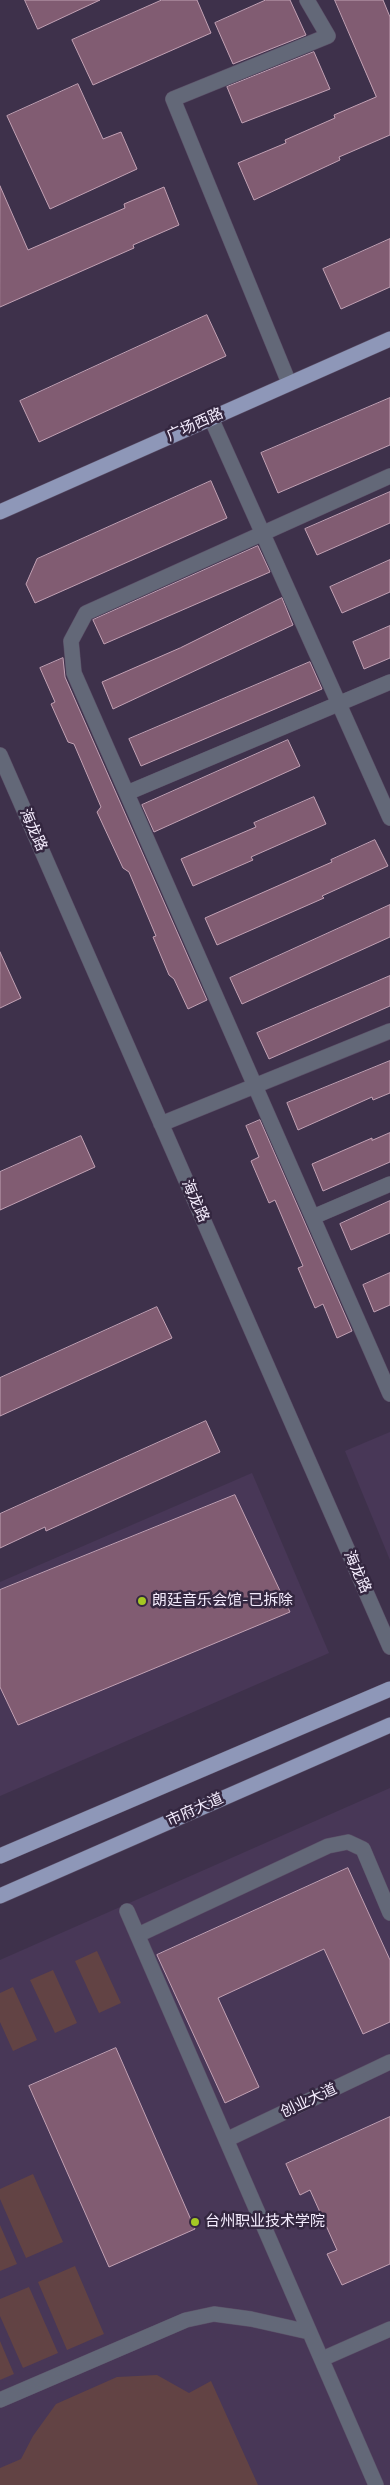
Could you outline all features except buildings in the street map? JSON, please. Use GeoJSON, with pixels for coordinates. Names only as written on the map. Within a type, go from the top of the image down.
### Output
{"type":"FeatureCollection","features":[{"type":"Feature","properties":{"kind":"main road","name":"广场西路"},"geometry":{"type":"LineString","coordinates":[[0,512],[390,339]]}},
{"type":"Feature","properties":{"kind":"main road"},"geometry":{"type":"LineString","coordinates":[[0,1856],[390,1689]]}},
{"type":"Feature","properties":{"kind":"main road","name":"市府大道"},"geometry":{"type":"LineString","coordinates":[[0,1896],[390,1725]]}},
{"type":"Feature","properties":{"kind":"street"},"geometry":{"type":"LineString","coordinates":[[289,384],[174,100],[328,36],[307,0]]}},
{"type":"Feature","properties":{"kind":"street"},"geometry":{"type":"LineString","coordinates":[[211,418],[390,818]]}},
{"type":"Feature","properties":{"kind":"street"},"geometry":{"type":"LineString","coordinates":[[390,476],[86,613],[71,641],[74,673],[390,1394]]}},
{"type":"Feature","properties":{"kind":"street"},"geometry":{"type":"LineString","coordinates":[[127,793],[338,702],[390,682]]}},
{"type":"Feature","properties":{"kind":"street","name":"海龙路"},"geometry":{"type":"LineString","coordinates":[[0,755],[390,1647]]}},
{"type":"Feature","properties":{"kind":"street"},"geometry":{"type":"LineString","coordinates":[[161,1124],[390,1032]]}},
{"type":"Feature","properties":{"kind":"street"},"geometry":{"type":"LineString","coordinates":[[313,1217],[390,1184]]}},
{"type":"Feature","properties":{"kind":"street"},"geometry":{"type":"LineString","coordinates":[[138,1935],[328,1846],[348,1842],[363,1849],[390,1912]]}},
{"type":"Feature","properties":{"kind":"street"},"geometry":{"type":"LineString","coordinates":[[127,1911],[228,2139],[376,2485]]}},
{"type":"Feature","properties":{"kind":"street","name":"创业大道"},"geometry":{"type":"LineString","coordinates":[[228,2139],[390,2062]]}},
{"type":"Feature","properties":{"kind":"street"},"geometry":{"type":"LineString","coordinates":[[0,2400],[186,2320],[214,2314],[250,2319],[309,2332]]}},
{"type":"Feature","properties":{"kind":"street"},"geometry":{"type":"LineString","coordinates":[[322,2359],[390,2329]]}},
{"type":"Feature","properties":{"kind":"shaded area"},"geometry":{"type":"Polygon","coordinates":[[[390,1432],[390,1560],[345,1451],[390,1432]]]}},
{"type":"Feature","properties":{"kind":"shaded area"},"geometry":{"type":"Polygon","coordinates":[[[252,1473],[329,1653],[0,1796],[0,1582],[252,1473]]]}},
{"type":"Feature","properties":{"kind":"shaded area","name":"台州职业技术学院"},"geometry":{"type":"Polygon","coordinates":[[[390,1788],[390,2485],[0,2485],[0,1960],[390,1788]]]}},
{"type":"Feature","properties":{"kind":"shaded area"},"geometry":{"type":"Polygon","coordinates":[[[97,1951],[121,2003],[99,2013],[75,1961],[97,1951]]]}},
{"type":"Feature","properties":{"kind":"shaded area"},"geometry":{"type":"Polygon","coordinates":[[[53,1970],[77,2023],[55,2033],[30,1980],[53,1970]]]}},
{"type":"Feature","properties":{"kind":"shaded area"},"geometry":{"type":"Polygon","coordinates":[[[13,1987],[37,2040],[13,2051],[0,2022],[0,1993],[13,1987]]]}},
{"type":"Feature","properties":{"kind":"shaded area"},"geometry":{"type":"Polygon","coordinates":[[[33,2174],[63,2242],[26,2258],[0,2199],[0,2189],[33,2174]]]}},
{"type":"Feature","properties":{"kind":"shaded area"},"geometry":{"type":"Polygon","coordinates":[[[0,2225],[17,2264],[0,2271],[0,2225]]]}},
{"type":"Feature","properties":{"kind":"shaded area"},"geometry":{"type":"Polygon","coordinates":[[[75,2266],[104,2334],[67,2350],[38,2282],[75,2266]]]}},
{"type":"Feature","properties":{"kind":"shaded area"},"geometry":{"type":"Polygon","coordinates":[[[29,2287],[58,2353],[23,2368],[0,2316],[0,2299],[29,2287]]]}},
{"type":"Feature","properties":{"kind":"shaded area"},"geometry":{"type":"Polygon","coordinates":[[[0,2341],[14,2374],[0,2380],[0,2341]]]}},
{"type":"Feature","properties":{"kind":"shaded area"},"geometry":{"type":"Polygon","coordinates":[[[157,2375],[189,2393],[211,2381],[258,2485],[0,2485],[0,2468],[21,2459],[33,2436],[56,2404],[117,2377],[157,2375]]]}},
{"type":"Feature","properties":{"kind":"place","name":"朗廷音乐会馆-已拆除"},"geometry":{"type":"Point","coordinates":[142,1601]}},
{"type":"Feature","properties":{"kind":"place","name":"台州职业技术学院"},"geometry":{"type":"Point","coordinates":[195,2222]}}]}
